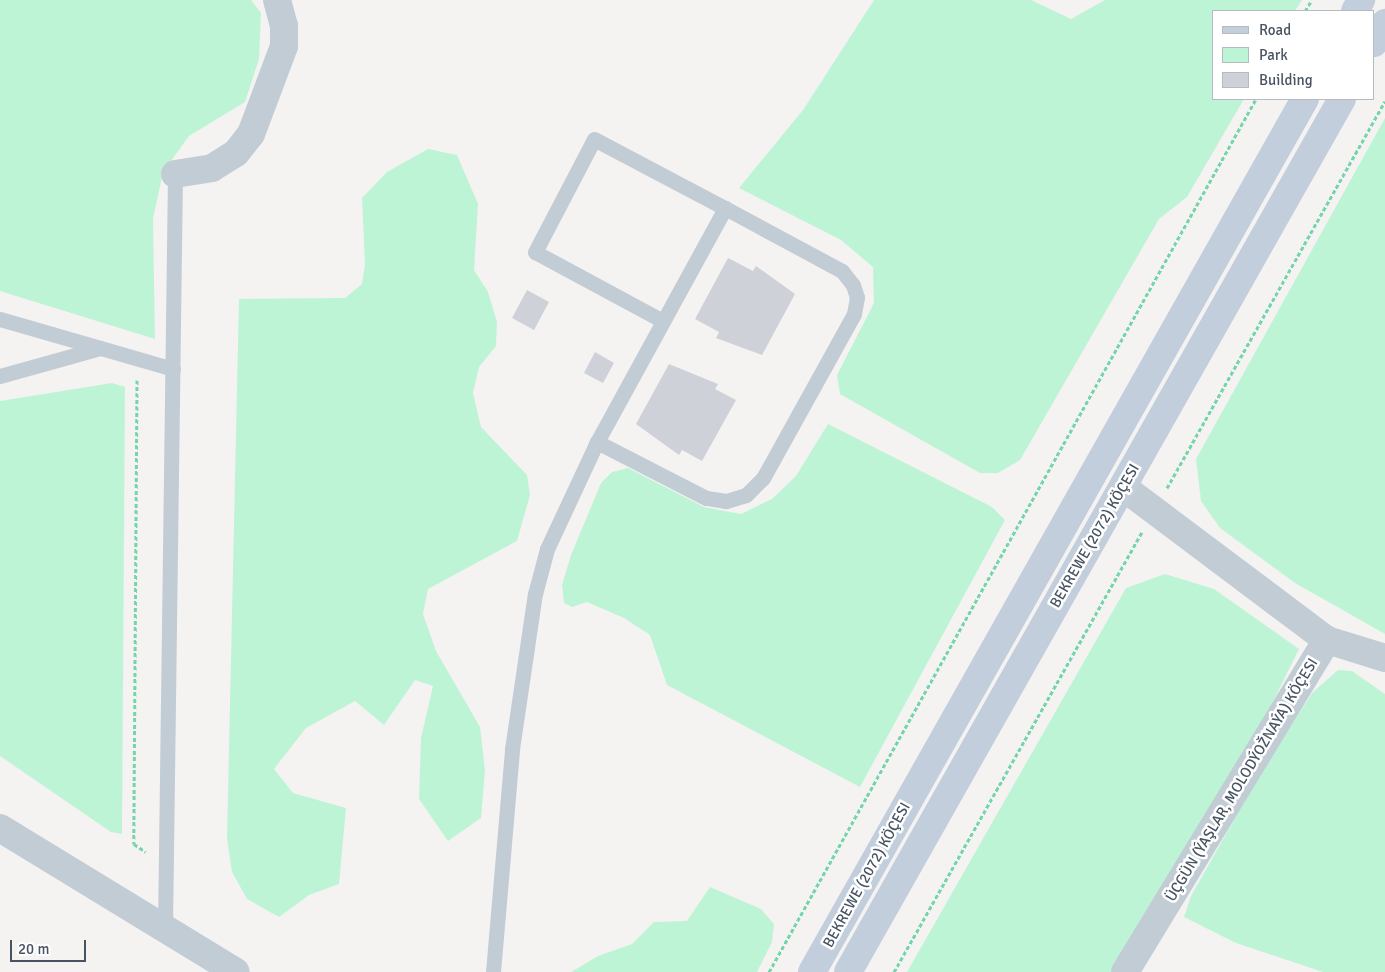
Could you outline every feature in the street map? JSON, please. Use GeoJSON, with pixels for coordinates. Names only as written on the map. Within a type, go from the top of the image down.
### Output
{"type":"FeatureCollection","features":[{"type":"Feature","properties":{"kind":"main road"},"geometry":{"type":"LineString","coordinates":[[1375,40],[1385,23]]}},
{"type":"Feature","properties":{"kind":"main road","name":"BEKREWE (2072) KÖÇESI"},"geometry":{"type":"LineString","coordinates":[[812,972],[1304,100]]}},
{"type":"Feature","properties":{"kind":"main road","name":"BEKREWE (2072) KÖÇESI"},"geometry":{"type":"LineString","coordinates":[[848,972],[1341,100]]}},
{"type":"Feature","properties":{"kind":"street"},"geometry":{"type":"LineString","coordinates":[[175,174],[212,168],[236,153],[251,134],[284,46],[284,26],[277,0]]}},
{"type":"Feature","properties":{"kind":"street"},"geometry":{"type":"LineString","coordinates":[[1123,487],[1327,640],[1385,658]]}},
{"type":"Feature","properties":{"kind":"street","name":"ÜÇGÜN (ÝAŞLAR, MOLODÝOŽNAÝA) KÖÇESI"},"geometry":{"type":"LineString","coordinates":[[1125,972],[1327,640]]}},
{"type":"Feature","properties":{"kind":"street"},"geometry":{"type":"LineString","coordinates":[[0,828],[165,928],[218,967]]}},
{"type":"Feature","properties":{"kind":"lane"},"geometry":{"type":"LineString","coordinates":[[597,442],[706,498],[726,501],[746,495],[763,478],[854,314],[857,297],[842,270],[594,139],[535,252],[663,321]]}},
{"type":"Feature","properties":{"kind":"lane"},"geometry":{"type":"LineString","coordinates":[[165,928],[175,174]]}},
{"type":"Feature","properties":{"kind":"lane"},"geometry":{"type":"LineString","coordinates":[[493,972],[512,749],[535,594],[547,549],[597,442],[725,208]]}},
{"type":"Feature","properties":{"kind":"lane"},"geometry":{"type":"LineString","coordinates":[[0,319],[138,357],[173,369]]}},
{"type":"Feature","properties":{"kind":"lane"},"geometry":{"type":"LineString","coordinates":[[0,376],[102,348]]}},
{"type":"Feature","properties":{"kind":"path"},"geometry":{"type":"LineString","coordinates":[[769,972],[1255,100]]}},
{"type":"Feature","properties":{"kind":"path"},"geometry":{"type":"LineString","coordinates":[[894,972],[1385,101]]}},
{"type":"Feature","properties":{"kind":"path"},"geometry":{"type":"LineString","coordinates":[[138,357],[134,844],[166,864]]}},
{"type":"Feature","properties":{"kind":"green space"},"geometry":{"type":"Polygon","coordinates":[[[0,0],[251,0],[261,13],[259,59],[245,102],[189,136],[163,172],[153,219],[155,339],[0,291],[0,0]]]}},
{"type":"Feature","properties":{"kind":"green space"},"geometry":{"type":"Polygon","coordinates":[[[874,0],[1031,0],[1071,19],[1105,0],[1302,0],[1296,10],[1212,10],[1212,100],[1243,100],[1187,197],[1159,219],[1020,460],[998,473],[980,473],[840,394],[837,375],[874,303],[873,267],[841,240],[739,188],[803,110],[874,0]]]}},
{"type":"Feature","properties":{"kind":"green space"},"geometry":{"type":"Polygon","coordinates":[[[1385,118],[1385,634],[1295,583],[1220,528],[1201,501],[1196,459],[1385,118]]]}},
{"type":"Feature","properties":{"kind":"green space"},"geometry":{"type":"Polygon","coordinates":[[[428,149],[457,155],[478,204],[474,270],[488,292],[497,322],[496,346],[479,367],[473,393],[481,427],[527,475],[530,495],[517,541],[428,589],[423,614],[436,651],[480,727],[485,770],[481,818],[448,841],[419,799],[421,738],[433,686],[415,680],[384,725],[355,701],[306,728],[274,769],[293,793],[346,808],[339,884],[309,895],[279,917],[247,899],[232,872],[227,839],[239,299],[345,298],[362,284],[365,264],[362,198],[387,172],[428,149]]]}},
{"type":"Feature","properties":{"kind":"green space"},"geometry":{"type":"Polygon","coordinates":[[[112,383],[125,387],[122,834],[111,832],[0,756],[0,401],[112,383]]]}},
{"type":"Feature","properties":{"kind":"green space"},"geometry":{"type":"Polygon","coordinates":[[[828,424],[992,507],[1005,520],[860,787],[667,685],[650,635],[624,618],[587,602],[572,607],[564,603],[562,585],[571,555],[601,483],[612,472],[628,468],[704,507],[741,514],[772,499],[796,476],[828,424]]]}},
{"type":"Feature","properties":{"kind":"green space"},"geometry":{"type":"Polygon","coordinates":[[[1165,574],[1214,589],[1299,649],[1257,734],[1115,972],[907,972],[1126,588],[1165,574]]]}},
{"type":"Feature","properties":{"kind":"green space"},"geometry":{"type":"Polygon","coordinates":[[[1338,670],[1352,671],[1385,694],[1385,972],[1323,972],[1236,943],[1184,917],[1191,896],[1265,765],[1313,692],[1338,670]]]}},
{"type":"Feature","properties":{"kind":"green space"},"geometry":{"type":"Polygon","coordinates":[[[710,887],[761,909],[774,924],[772,942],[757,972],[571,972],[598,956],[632,944],[654,922],[687,921],[710,887]]]}},
{"type":"Feature","properties":{"kind":"building"},"geometry":{"type":"Polygon","coordinates":[[[728,258],[753,271],[756,266],[795,294],[762,355],[716,338],[719,332],[695,319],[728,258]]]}},
{"type":"Feature","properties":{"kind":"building"},"geometry":{"type":"Polygon","coordinates":[[[527,290],[549,302],[534,330],[512,318],[527,290]]]}},
{"type":"Feature","properties":{"kind":"building"},"geometry":{"type":"Polygon","coordinates":[[[595,352],[614,363],[603,383],[584,373],[595,352]]]}},
{"type":"Feature","properties":{"kind":"building"},"geometry":{"type":"Polygon","coordinates":[[[669,364],[718,384],[715,389],[736,400],[702,461],[682,450],[679,455],[636,424],[669,364]]]}}]}
